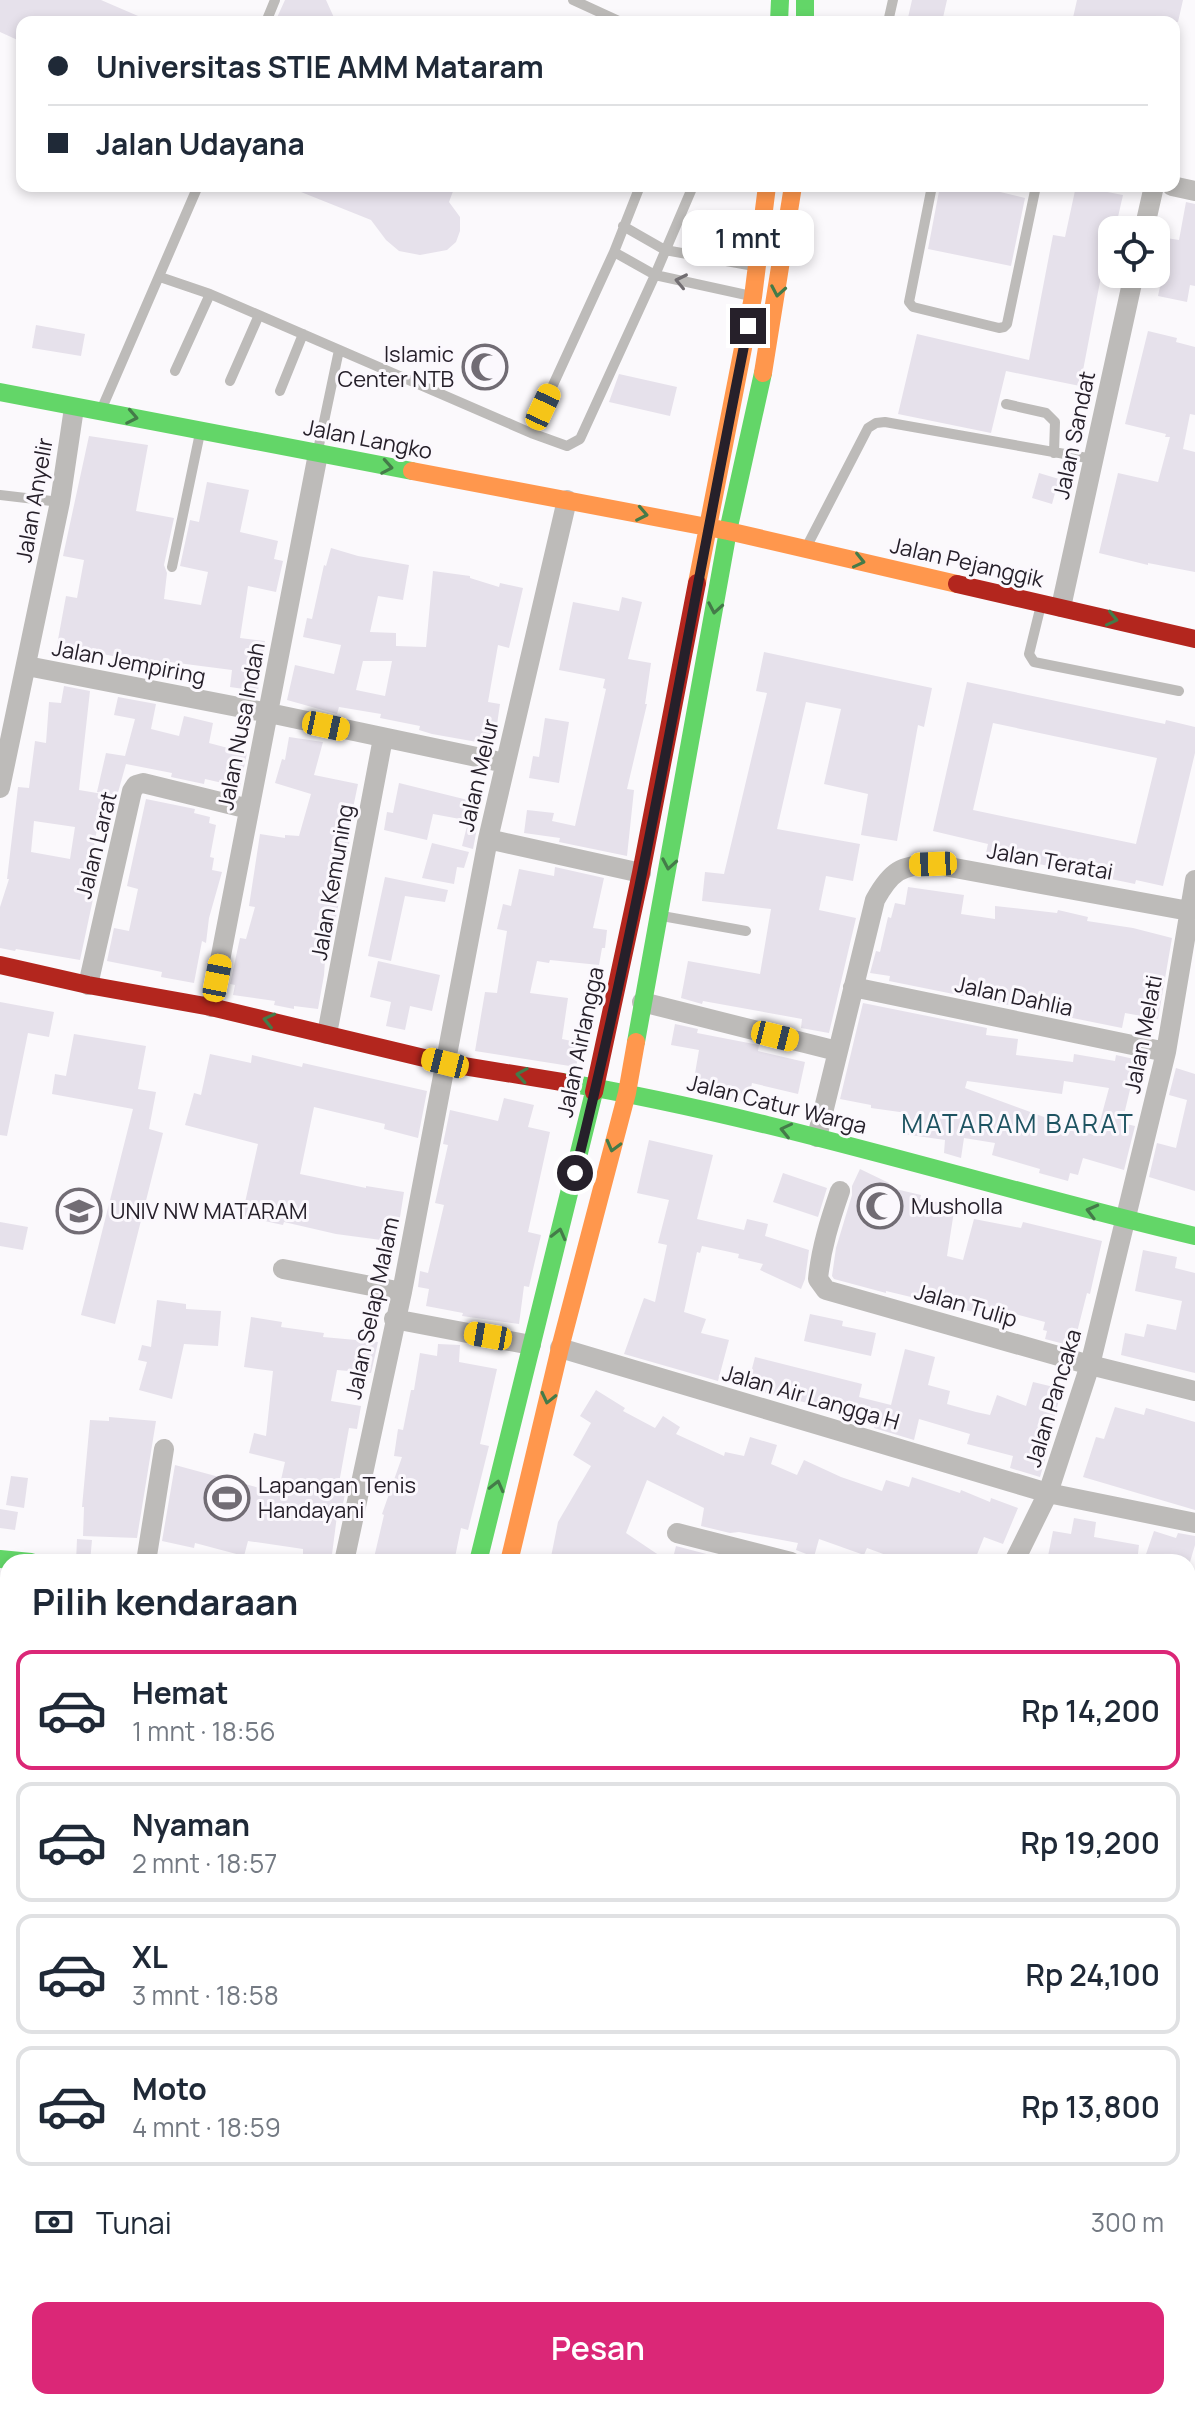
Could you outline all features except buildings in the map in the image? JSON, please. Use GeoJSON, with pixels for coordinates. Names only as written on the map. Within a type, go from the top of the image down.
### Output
{"type":"FeatureCollection","features":[{"type":"Feature","properties":{"kind":"main road","name":"Jalan Airlangga"},"geometry":{"type":"LineString","coordinates":[[480,1554],[596,1086],[641,873],[753,297],[766,192]]}},
{"type":"Feature","properties":{"kind":"main road"},"geometry":{"type":"LineString","coordinates":[[511,1554],[560,1348],[627,1093],[728,531],[768,351],[792,192]]}},
{"type":"Feature","properties":{"kind":"main road","name":"Jalan Langko"},"geometry":{"type":"LineString","coordinates":[[0,392],[728,531]]}},
{"type":"Feature","properties":{"kind":"main road","name":"Jalan Pejanggik"},"geometry":{"type":"LineString","coordinates":[[728,531],[1195,639]]}},
{"type":"Feature","properties":{"kind":"main road","name":"Jalan Catur Warga"},"geometry":{"type":"LineString","coordinates":[[0,965],[88,985],[211,1007],[445,1063],[627,1093],[817,1137],[1195,1236]]}},
{"type":"Feature","properties":{"kind":"street"},"geometry":{"type":"LineString","coordinates":[[1147,216],[1153,192]]}},
{"type":"Feature","properties":{"kind":"street","name":"Jalan Sandat"},"geometry":{"type":"LineString","coordinates":[[1051,605],[1093,459],[1131,288]]}},
{"type":"Feature","properties":{"kind":"street","name":"Jalan Anyelir"},"geometry":{"type":"LineString","coordinates":[[0,788],[5,734],[27,666],[60,502],[74,408]]}},
{"type":"Feature","properties":{"kind":"street","name":"Jalan Nusa Indah"},"geometry":{"type":"LineString","coordinates":[[211,1007],[318,454]]}},
{"type":"Feature","properties":{"kind":"street","name":"Jalan Melur"},"geometry":{"type":"LineString","coordinates":[[445,1063],[488,839],[567,500]]}},
{"type":"Feature","properties":{"kind":"street","name":"Jalan Jempiring"},"geometry":{"type":"LineString","coordinates":[[27,666],[505,763]]}},
{"type":"Feature","properties":{"kind":"street","name":"Jalan Kemuning"},"geometry":{"type":"LineString","coordinates":[[327,1034],[383,738]]}},
{"type":"Feature","properties":{"kind":"street","name":"Jalan Larat"},"geometry":{"type":"LineString","coordinates":[[88,985],[136,785],[143,783],[249,809]]}},
{"type":"Feature","properties":{"kind":"street"},"geometry":{"type":"LineString","coordinates":[[488,839],[641,873]]}},
{"type":"Feature","properties":{"kind":"street","name":"Jalan Teratai"},"geometry":{"type":"LineString","coordinates":[[817,1137],[875,900],[884,883],[896,871],[914,865],[933,864],[1189,911]]}},
{"type":"Feature","properties":{"kind":"street","name":"Jalan Melati"},"geometry":{"type":"LineString","coordinates":[[1121,1243],[1166,1052],[1195,880]]}},
{"type":"Feature","properties":{"kind":"street","name":"Jalan Dahlia"},"geometry":{"type":"LineString","coordinates":[[853,987],[1166,1052]]}},
{"type":"Feature","properties":{"kind":"street"},"geometry":{"type":"LineString","coordinates":[[642,1002],[837,1051]]}},
{"type":"Feature","properties":{"kind":"street"},"geometry":{"type":"LineString","coordinates":[[1174,1009],[1195,1013]]}},
{"type":"Feature","properties":{"kind":"street","name":"Jalan Selap Malam"},"geometry":{"type":"LineString","coordinates":[[346,1554],[402,1292],[445,1063]]}},
{"type":"Feature","properties":{"kind":"street","name":"Jalan Tulip"},"geometry":{"type":"LineString","coordinates":[[840,1191],[826,1230],[818,1271],[818,1279],[826,1290],[1090,1365],[1195,1391]]}},
{"type":"Feature","properties":{"kind":"street","name":"Jalan Pancaka"},"geometry":{"type":"LineString","coordinates":[[1018,1554],[1048,1493],[1090,1365],[1121,1243]]}},
{"type":"Feature","properties":{"kind":"street"},"geometry":{"type":"LineString","coordinates":[[283,1269],[402,1292]]}},
{"type":"Feature","properties":{"kind":"street"},"geometry":{"type":"LineString","coordinates":[[394,1319],[531,1345]]}},
{"type":"Feature","properties":{"kind":"street","name":"Jalan Air Langga H"},"geometry":{"type":"LineString","coordinates":[[560,1348],[1048,1493],[1195,1523]]}},
{"type":"Feature","properties":{"kind":"street"},"geometry":{"type":"LineString","coordinates":[[147,1554],[164,1449]]}},
{"type":"Feature","properties":{"kind":"street"},"geometry":{"type":"LineString","coordinates":[[677,1533],[760,1554]]}},
{"type":"Feature","properties":{"kind":"lane"},"geometry":{"type":"LineString","coordinates":[[573,0],[608,16]]}},
{"type":"Feature","properties":{"kind":"lane"},"geometry":{"type":"LineString","coordinates":[[101,411],[195,192]]}},
{"type":"Feature","properties":{"kind":"lane"},"geometry":{"type":"LineString","coordinates":[[531,433],[614,252],[637,192]]}},
{"type":"Feature","properties":{"kind":"lane"},"geometry":{"type":"LineString","coordinates":[[160,277],[210,294],[562,446],[572,445],[580,439],[690,192]]}},
{"type":"Feature","properties":{"kind":"lane"},"geometry":{"type":"LineString","coordinates":[[931,192],[909,302],[913,307],[999,328],[1007,324],[1032,192]]}},
{"type":"Feature","properties":{"kind":"lane"},"geometry":{"type":"LineString","coordinates":[[623,226],[665,250],[757,267]]}},
{"type":"Feature","properties":{"kind":"lane"},"geometry":{"type":"LineString","coordinates":[[614,252],[655,275],[753,297]]}},
{"type":"Feature","properties":{"kind":"lane"},"geometry":{"type":"LineString","coordinates":[[175,371],[210,294]]}},
{"type":"Feature","properties":{"kind":"lane"},"geometry":{"type":"LineString","coordinates":[[230,381],[259,315]]}},
{"type":"Feature","properties":{"kind":"lane"},"geometry":{"type":"LineString","coordinates":[[280,391],[303,334]]}},
{"type":"Feature","properties":{"kind":"lane"},"geometry":{"type":"LineString","coordinates":[[318,454],[339,350]]}},
{"type":"Feature","properties":{"kind":"lane"},"geometry":{"type":"LineString","coordinates":[[1006,404],[1046,413],[1055,422],[1054,453]]}},
{"type":"Feature","properties":{"kind":"lane"},"geometry":{"type":"LineString","coordinates":[[805,549],[868,428],[876,423],[885,422],[1093,459]]}},
{"type":"Feature","properties":{"kind":"lane"},"geometry":{"type":"LineString","coordinates":[[172,567],[200,431]]}},
{"type":"Feature","properties":{"kind":"lane"},"geometry":{"type":"LineString","coordinates":[[0,495],[60,502]]}},
{"type":"Feature","properties":{"kind":"lane"},"geometry":{"type":"LineString","coordinates":[[1051,605],[1029,654],[1034,662],[1179,691]]}},
{"type":"Feature","properties":{"kind":"lane"},"geometry":{"type":"LineString","coordinates":[[660,916],[746,931]]}},
{"type":"Feature","properties":{"kind":"traffic: fast"},"geometry":{"type":"LineString","coordinates":[[779,16],[780,0]]}},
{"type":"Feature","properties":{"kind":"traffic: fast"},"geometry":{"type":"LineString","coordinates":[[805,0],[805,16]]}},
{"type":"Feature","properties":{"kind":"traffic: fast"},"geometry":{"type":"LineString","coordinates":[[636,1042],[728,531],[763,373]]}},
{"type":"Feature","properties":{"kind":"traffic: fast"},"geometry":{"type":"LineString","coordinates":[[0,392],[412,471]]}},
{"type":"Feature","properties":{"kind":"traffic: fast"},"geometry":{"type":"LineString","coordinates":[[562,1082],[801,1133],[1195,1236]]}},
{"type":"Feature","properties":{"kind":"traffic: fast"},"geometry":{"type":"LineString","coordinates":[[480,1554],[594,1092]]}},
{"type":"Feature","properties":{"kind":"traffic: slow"},"geometry":{"type":"LineString","coordinates":[[697,583],[753,297],[766,192]]}},
{"type":"Feature","properties":{"kind":"traffic: slow"},"geometry":{"type":"LineString","coordinates":[[763,373],[792,192]]}},
{"type":"Feature","properties":{"kind":"traffic: slow"},"geometry":{"type":"LineString","coordinates":[[412,471],[728,531],[957,584]]}},
{"type":"Feature","properties":{"kind":"traffic: slow"},"geometry":{"type":"LineString","coordinates":[[511,1554],[560,1348],[627,1093],[636,1042]]}},
{"type":"Feature","properties":{"kind":"traffic: jam"},"geometry":{"type":"LineString","coordinates":[[594,1092],[641,873],[697,583]]}},
{"type":"Feature","properties":{"kind":"traffic: jam"},"geometry":{"type":"LineString","coordinates":[[957,584],[1195,639]]}},
{"type":"Feature","properties":{"kind":"traffic: jam"},"geometry":{"type":"LineString","coordinates":[[0,965],[88,985],[211,1007],[445,1063],[562,1082]]}},
{"type":"Feature","properties":{"kind":"place","name":"Islamic Center NTB"},"geometry":{"type":"Point","coordinates":[485,367]}},
{"type":"Feature","properties":{"kind":"place","name":"Musholla"},"geometry":{"type":"Point","coordinates":[880,1206]}},
{"type":"Feature","properties":{"kind":"place","name":"UNIV NW MATARAM"},"geometry":{"type":"Point","coordinates":[79,1211]}},
{"type":"Feature","properties":{"kind":"place","name":"Lapangan Tenis Handayani"},"geometry":{"type":"Point","coordinates":[227,1498]}},
{"type":"Feature","properties":{"kind":"district","name":"MATARAM BARAT"},"geometry":{"type":"Point","coordinates":[1018,1124]}},
{"type":"Feature","properties":{"kind":"route"},"geometry":{"type":"LineString","coordinates":[[575,1173],[641,873],[748,326]]}}]}
